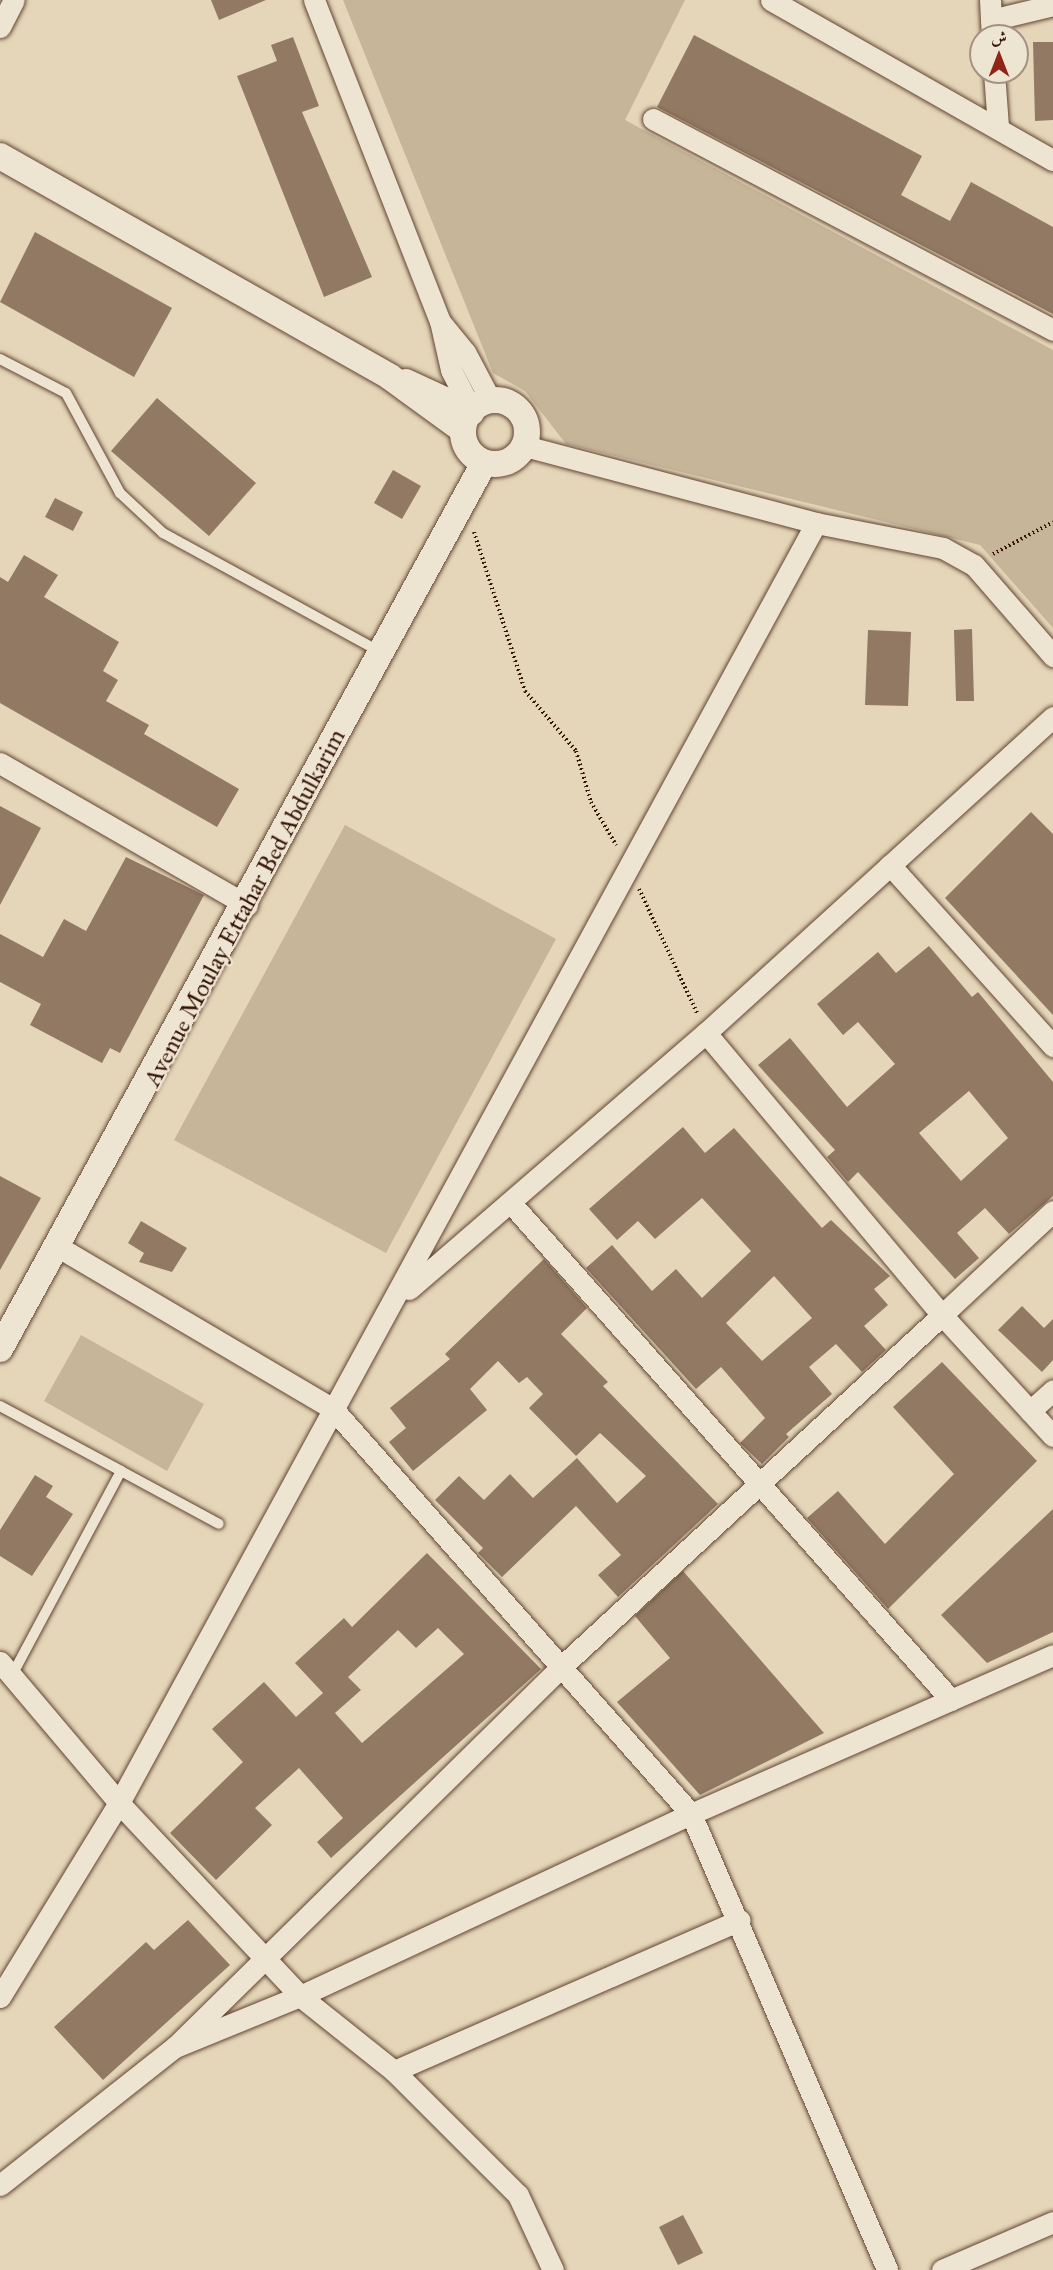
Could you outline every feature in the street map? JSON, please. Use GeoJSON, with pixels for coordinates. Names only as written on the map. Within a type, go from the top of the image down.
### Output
{"type":"FeatureCollection","features":[{"type":"Feature","properties":{"kind":"street"},"geometry":{"type":"LineString","coordinates":[[0,25],[14,0]]}},
{"type":"Feature","properties":{"kind":"street"},"geometry":{"type":"LineString","coordinates":[[0,156],[390,377],[438,393],[474,414],[518,410],[527,427],[524,446],[503,464],[484,463],[469,450],[474,414],[465,352],[440,321],[314,0]]}},
{"type":"Feature","properties":{"kind":"street"},"geometry":{"type":"LineString","coordinates":[[771,0],[1053,160]]}},
{"type":"Feature","properties":{"kind":"street"},"geometry":{"type":"LineString","coordinates":[[991,19],[1053,5]]}},
{"type":"Feature","properties":{"kind":"street"},"geometry":{"type":"LineString","coordinates":[[995,84],[998,127]]}},
{"type":"Feature","properties":{"kind":"street"},"geometry":{"type":"LineString","coordinates":[[653,119],[1053,330]]}},
{"type":"Feature","properties":{"kind":"street"},"geometry":{"type":"LineString","coordinates":[[524,446],[816,523],[943,548],[974,565],[1053,656]]}},
{"type":"Feature","properties":{"kind":"street","name":"Avenue Moulay Ettahar Bed Abdulkarim"},"geometry":{"type":"LineString","coordinates":[[0,1350],[60,1248],[484,463]]}},
{"type":"Feature","properties":{"kind":"street"},"geometry":{"type":"LineString","coordinates":[[0,1997],[119,1803],[333,1409],[398,1298],[816,523]]}},
{"type":"Feature","properties":{"kind":"street"},"geometry":{"type":"LineString","coordinates":[[398,1298],[706,1033],[1053,717]]}},
{"type":"Feature","properties":{"kind":"street"},"geometry":{"type":"LineString","coordinates":[[0,763],[247,905]]}},
{"type":"Feature","properties":{"kind":"street"},"geometry":{"type":"LineString","coordinates":[[890,865],[1053,1046]]}},
{"type":"Feature","properties":{"kind":"street"},"geometry":{"type":"LineString","coordinates":[[706,1033],[942,1315],[1053,1436]]}},
{"type":"Feature","properties":{"kind":"street"},"geometry":{"type":"LineString","coordinates":[[510,1202],[757,1486],[951,1700]]}},
{"type":"Feature","properties":{"kind":"street"},"geometry":{"type":"LineString","coordinates":[[0,2185],[175,2047],[560,1668],[1053,1211]]}},
{"type":"Feature","properties":{"kind":"street"},"geometry":{"type":"LineString","coordinates":[[60,1248],[333,1409],[691,1814],[739,1920],[887,2270]]}},
{"type":"Feature","properties":{"kind":"street"},"geometry":{"type":"LineString","coordinates":[[1030,1411],[1053,1390]]}},
{"type":"Feature","properties":{"kind":"street"},"geometry":{"type":"LineString","coordinates":[[175,2047],[300,1996],[691,1814],[1053,1654]]}},
{"type":"Feature","properties":{"kind":"street"},"geometry":{"type":"LineString","coordinates":[[6,1669],[119,1803],[300,1996],[394,2071],[518,2195],[553,2270]]}},
{"type":"Feature","properties":{"kind":"street"},"geometry":{"type":"LineString","coordinates":[[394,2071],[739,1920]]}},
{"type":"Feature","properties":{"kind":"street"},"geometry":{"type":"LineString","coordinates":[[942,2270],[1053,2222]]}},
{"type":"Feature","properties":{"kind":"lane"},"geometry":{"type":"LineString","coordinates":[[0,359],[66,393],[120,493],[163,533],[382,653]]}},
{"type":"Feature","properties":{"kind":"lane"},"geometry":{"type":"LineString","coordinates":[[0,1406],[219,1524]]}},
{"type":"Feature","properties":{"kind":"lane"},"geometry":{"type":"LineString","coordinates":[[6,1669],[121,1471]]}},
{"type":"Feature","properties":{"kind":"path"},"geometry":{"type":"LineString","coordinates":[[465,500],[525,691],[576,751],[591,802],[630,869],[706,1033]]}},
{"type":"Feature","properties":{"kind":"path"},"geometry":{"type":"LineString","coordinates":[[974,565],[1053,522]]}},
{"type":"Feature","properties":{"kind":"shaded area"},"geometry":{"type":"Polygon","coordinates":[[[343,0],[685,0],[625,120],[1053,350],[1053,628],[980,545],[566,444],[525,391],[493,373],[343,0]]]}},
{"type":"Feature","properties":{"kind":"shaded area"},"geometry":{"type":"Polygon","coordinates":[[[345,825],[556,939],[386,1253],[174,1140],[345,825]]]}},
{"type":"Feature","properties":{"kind":"shaded area"},"geometry":{"type":"Polygon","coordinates":[[[81,1335],[204,1404],[167,1471],[44,1401],[81,1335]]]}},
{"type":"Feature","properties":{"kind":"building"},"geometry":{"type":"Polygon","coordinates":[[[211,0],[266,0],[219,20],[211,0]]]}},
{"type":"Feature","properties":{"kind":"building"},"geometry":{"type":"Polygon","coordinates":[[[694,35],[922,156],[901,195],[950,221],[971,182],[1053,227],[1053,314],[657,107],[694,35]]]}},
{"type":"Feature","properties":{"kind":"building"},"geometry":{"type":"Polygon","coordinates":[[[293,37],[319,106],[302,112],[372,277],[324,297],[237,76],[277,61],[271,45],[293,37]]]}},
{"type":"Feature","properties":{"kind":"building"},"geometry":{"type":"Polygon","coordinates":[[[1033,42],[1053,42],[1053,120],[1035,121],[1033,42]]]}},
{"type":"Feature","properties":{"kind":"building"},"geometry":{"type":"Polygon","coordinates":[[[35,232],[172,308],[134,377],[0,302],[35,232]]]}},
{"type":"Feature","properties":{"kind":"building"},"geometry":{"type":"Polygon","coordinates":[[[157,398],[256,483],[209,536],[111,451],[157,398]]]}},
{"type":"Feature","properties":{"kind":"building"},"geometry":{"type":"Polygon","coordinates":[[[393,470],[421,486],[402,519],[374,503],[393,470]]]}},
{"type":"Feature","properties":{"kind":"building"},"geometry":{"type":"Polygon","coordinates":[[[55,498],[83,512],[73,531],[45,517],[55,498]]]}},
{"type":"Feature","properties":{"kind":"building"},"geometry":{"type":"Polygon","coordinates":[[[24,555],[58,575],[44,597],[119,642],[103,671],[118,680],[106,701],[149,725],[144,734],[239,789],[217,827],[0,703],[0,577],[8,582],[24,555]]]}},
{"type":"Feature","properties":{"kind":"building"},"geometry":{"type":"Polygon","coordinates":[[[972,629],[974,701],[956,701],[954,630],[972,629]]]}},
{"type":"Feature","properties":{"kind":"building"},"geometry":{"type":"Polygon","coordinates":[[[868,630],[911,632],[908,706],[865,705],[868,630]]]}},
{"type":"Feature","properties":{"kind":"building"},"geometry":{"type":"Polygon","coordinates":[[[0,806],[41,828],[0,905],[0,806]]]}},
{"type":"Feature","properties":{"kind":"building"},"geometry":{"type":"Polygon","coordinates":[[[1031,812],[1053,834],[1053,1015],[945,898],[1031,812]]]}},
{"type":"Feature","properties":{"kind":"building"},"geometry":{"type":"Polygon","coordinates":[[[126,857],[204,895],[120,1053],[110,1048],[102,1063],[30,1025],[41,1004],[0,982],[0,934],[43,957],[64,919],[86,931],[126,857]]]}},
{"type":"Feature","properties":{"kind":"building"},"geometry":{"type":"Polygon","coordinates":[[[929,946],[972,997],[978,992],[1053,1082],[1053,1196],[1009,1234],[985,1208],[957,1233],[979,1258],[955,1279],[858,1172],[848,1182],[827,1157],[835,1150],[758,1065],[790,1038],[847,1107],[895,1064],[858,1022],[843,1035],[817,1004],[878,952],[896,973],[929,946]],[[969,1091],[919,1133],[961,1181],[1008,1138],[969,1091]]]}},
{"type":"Feature","properties":{"kind":"building"},"geometry":{"type":"Polygon","coordinates":[[[683,1127],[705,1153],[734,1128],[822,1228],[831,1220],[890,1276],[874,1289],[888,1305],[864,1326],[886,1350],[862,1372],[836,1344],[809,1367],[832,1394],[786,1434],[789,1437],[762,1464],[740,1443],[765,1418],[721,1367],[696,1389],[586,1268],[612,1245],[652,1291],[676,1269],[702,1298],[751,1251],[702,1198],[655,1239],[638,1221],[617,1240],[589,1209],[683,1127]],[[774,1276],[726,1323],[762,1361],[812,1318],[774,1276]]]}},
{"type":"Feature","properties":{"kind":"building"},"geometry":{"type":"Polygon","coordinates":[[[0,1176],[41,1198],[0,1270],[0,1176]]]}},
{"type":"Feature","properties":{"kind":"building"},"geometry":{"type":"Polygon","coordinates":[[[141,1221],[187,1248],[172,1272],[139,1262],[144,1253],[128,1243],[141,1221]]]}},
{"type":"Feature","properties":{"kind":"building"},"geometry":{"type":"Polygon","coordinates":[[[544,1259],[587,1308],[561,1334],[608,1382],[603,1386],[718,1504],[618,1597],[598,1575],[621,1555],[576,1506],[502,1577],[478,1553],[483,1548],[435,1500],[459,1476],[484,1500],[510,1474],[533,1498],[577,1458],[617,1503],[646,1476],[600,1433],[576,1456],[529,1408],[543,1394],[527,1377],[519,1383],[498,1361],[470,1389],[487,1410],[413,1471],[389,1442],[406,1428],[390,1408],[450,1359],[445,1354],[544,1259]]]}},
{"type":"Feature","properties":{"kind":"building"},"geometry":{"type":"Polygon","coordinates":[[[1022,1306],[1044,1328],[1053,1319],[1053,1360],[1042,1372],[998,1330],[1022,1306]]]}},
{"type":"Feature","properties":{"kind":"building"},"geometry":{"type":"Polygon","coordinates":[[[942,1362],[1037,1461],[888,1609],[807,1518],[838,1491],[885,1544],[954,1474],[893,1407],[942,1362]]]}},
{"type":"Feature","properties":{"kind":"building"},"geometry":{"type":"Polygon","coordinates":[[[35,1475],[53,1486],[46,1497],[73,1514],[32,1576],[0,1556],[0,1530],[35,1475]]]}},
{"type":"Feature","properties":{"kind":"building"},"geometry":{"type":"Polygon","coordinates":[[[1053,1509],[1053,1632],[987,1663],[941,1615],[1053,1509]]]}},
{"type":"Feature","properties":{"kind":"building"},"geometry":{"type":"Polygon","coordinates":[[[427,1553],[541,1669],[331,1858],[317,1842],[343,1818],[299,1768],[255,1808],[272,1825],[216,1880],[170,1833],[243,1762],[212,1729],[264,1682],[296,1717],[323,1693],[295,1663],[344,1618],[352,1627],[427,1553]],[[438,1628],[416,1648],[398,1630],[348,1677],[361,1690],[335,1713],[362,1743],[464,1654],[438,1628]]]}},
{"type":"Feature","properties":{"kind":"building"},"geometry":{"type":"Polygon","coordinates":[[[683,1571],[824,1733],[700,1795],[617,1702],[670,1658],[635,1616],[683,1571]]]}},
{"type":"Feature","properties":{"kind":"building"},"geometry":{"type":"Polygon","coordinates":[[[188,1920],[230,1965],[103,2080],[54,2027],[146,1942],[154,1950],[188,1920]]]}},
{"type":"Feature","properties":{"kind":"building"},"geometry":{"type":"Polygon","coordinates":[[[683,2215],[703,2253],[678,2265],[659,2227],[683,2215]]]}}]}
